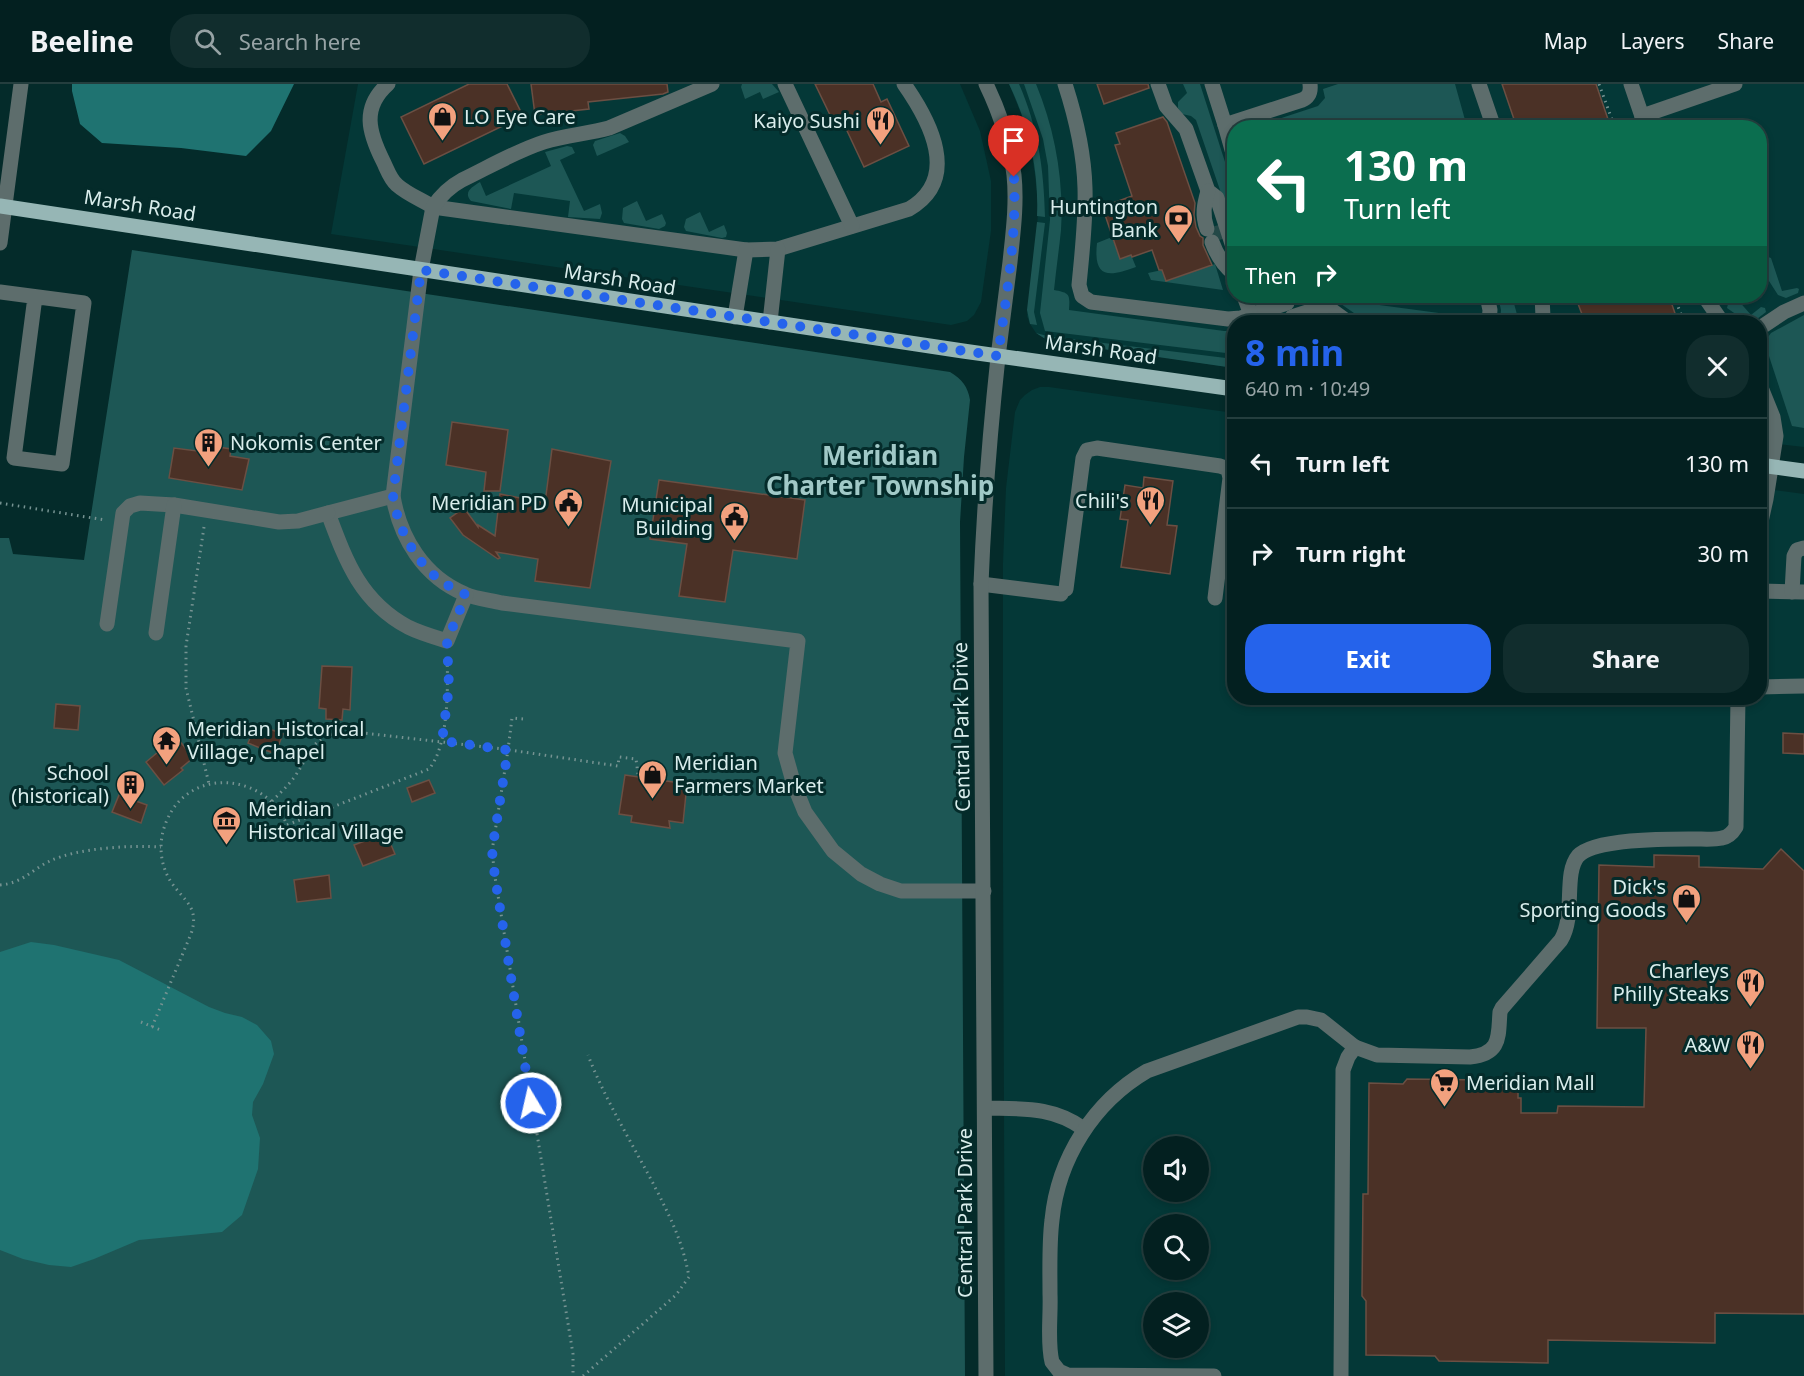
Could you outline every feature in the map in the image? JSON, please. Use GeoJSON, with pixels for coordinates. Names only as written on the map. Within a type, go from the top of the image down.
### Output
{"type":"FeatureCollection","features":[{"type":"Feature","properties":{"kind":"main road","name":"Marsh Road"},"geometry":{"type":"LineString","coordinates":[[3,206],[735,317],[1227,388]]}},
{"type":"Feature","properties":{"kind":"main road"},"geometry":{"type":"LineString","coordinates":[[1767,466],[1804,471]]}},
{"type":"Feature","properties":{"kind":"street"},"geometry":{"type":"LineString","coordinates":[[0,243],[3,206],[21,84]]}},
{"type":"Feature","properties":{"kind":"street"},"geometry":{"type":"LineString","coordinates":[[388,84],[374,102],[369,124],[371,135],[392,180],[402,189],[433,207],[746,250],[778,249],[917,205],[928,193],[936,177],[938,158],[929,128],[904,84]]}},
{"type":"Feature","properties":{"kind":"street"},"geometry":{"type":"LineString","coordinates":[[712,84],[609,128],[541,142],[453,185],[444,192],[433,207],[421,270],[393,496],[402,532],[417,557],[438,579],[466,595],[502,603],[798,641],[785,753],[805,812],[833,851],[861,874],[901,891],[984,891]]}},
{"type":"Feature","properties":{"kind":"street"},"geometry":{"type":"LineString","coordinates":[[785,84],[852,226]]}},
{"type":"Feature","properties":{"kind":"street","name":"Central Park Drive"},"geometry":{"type":"LineString","coordinates":[[986,84],[1003,124],[1010,150],[1015,203],[985,495],[981,584],[986,1376]]}},
{"type":"Feature","properties":{"kind":"street"},"geometry":{"type":"LineString","coordinates":[[1065,84],[1078,131],[1085,186],[1079,285],[1082,296],[1091,302],[1227,319]]}},
{"type":"Feature","properties":{"kind":"street"},"geometry":{"type":"LineString","coordinates":[[1158,84],[1166,106],[1182,124],[1188,135],[1211,215],[1216,255],[1227,268]]}},
{"type":"Feature","properties":{"kind":"street"},"geometry":{"type":"LineString","coordinates":[[1212,84],[1227,132]]}},
{"type":"Feature","properties":{"kind":"street"},"geometry":{"type":"LineString","coordinates":[[1240,120],[1302,100],[1310,93],[1310,84]]}},
{"type":"Feature","properties":{"kind":"street"},"geometry":{"type":"LineString","coordinates":[[1479,84],[1491,120]]}},
{"type":"Feature","properties":{"kind":"street"},"geometry":{"type":"LineString","coordinates":[[1631,84],[1643,120]]}},
{"type":"Feature","properties":{"kind":"street"},"geometry":{"type":"LineString","coordinates":[[1649,120],[1735,84]]}},
{"type":"Feature","properties":{"kind":"street"},"geometry":{"type":"LineString","coordinates":[[1206,198],[1217,198],[1227,229]]}},
{"type":"Feature","properties":{"kind":"street"},"geometry":{"type":"LineString","coordinates":[[770,322],[778,249]]}},
{"type":"Feature","properties":{"kind":"street"},"geometry":{"type":"LineString","coordinates":[[735,317],[746,250]]}},
{"type":"Feature","properties":{"kind":"street"},"geometry":{"type":"LineString","coordinates":[[0,292],[84,303],[62,464],[14,458],[35,297]]}},
{"type":"Feature","properties":{"kind":"street"},"geometry":{"type":"LineString","coordinates":[[1247,303],[1251,315],[1318,303]]}},
{"type":"Feature","properties":{"kind":"street"},"geometry":{"type":"LineString","coordinates":[[1329,303],[1341,315]]}},
{"type":"Feature","properties":{"kind":"street"},"geometry":{"type":"LineString","coordinates":[[1767,323],[1804,303]]}},
{"type":"Feature","properties":{"kind":"street"},"geometry":{"type":"LineString","coordinates":[[1767,402],[1775,429],[1767,459]]}},
{"type":"Feature","properties":{"kind":"street"},"geometry":{"type":"LineString","coordinates":[[981,584],[1064,591],[1083,458],[1088,450],[1096,448],[1220,466],[1227,470]]}},
{"type":"Feature","properties":{"kind":"street"},"geometry":{"type":"LineString","coordinates":[[107,624],[123,513],[130,506],[140,503],[174,505],[279,522],[298,521],[393,496]]}},
{"type":"Feature","properties":{"kind":"street"},"geometry":{"type":"LineString","coordinates":[[1215,598],[1227,502]]}},
{"type":"Feature","properties":{"kind":"street"},"geometry":{"type":"LineString","coordinates":[[156,633],[174,505]]}},
{"type":"Feature","properties":{"kind":"street"},"geometry":{"type":"LineString","coordinates":[[328,513],[342,551],[356,579],[381,609],[409,628],[447,641],[466,595]]}},
{"type":"Feature","properties":{"kind":"street"},"geometry":{"type":"LineString","coordinates":[[1767,591],[1798,592],[1794,555],[1797,550],[1804,548]]}},
{"type":"Feature","properties":{"kind":"street"},"geometry":{"type":"LineString","coordinates":[[1767,687],[1804,686]]}},
{"type":"Feature","properties":{"kind":"street"},"geometry":{"type":"LineString","coordinates":[[1214,1376],[1068,1375],[1059,1371],[1052,1362],[1050,1276],[1052,1220],[1060,1179],[1084,1129],[1115,1093],[1147,1071],[1288,1020],[1307,1017],[1321,1020],[1355,1047],[1366,1052],[1388,1056],[1470,1057],[1485,1054],[1498,1038],[1502,1008],[1566,933],[1569,922],[1572,866],[1581,854],[1593,847],[1615,843],[1654,839],[1723,838],[1736,827],[1738,705]]}},
{"type":"Feature","properties":{"kind":"street"},"geometry":{"type":"LineString","coordinates":[[1341,1376],[1343,1070],[1355,1047]]}},
{"type":"Feature","properties":{"kind":"street"},"geometry":{"type":"LineString","coordinates":[[985,1108],[1044,1110],[1065,1117],[1084,1129]]}},
{"type":"Feature","properties":{"kind":"path"},"geometry":{"type":"LineString","coordinates":[[1599,84],[1612,120]]}},
{"type":"Feature","properties":{"kind":"path"},"geometry":{"type":"LineString","coordinates":[[0,504],[122,523]]}},
{"type":"Feature","properties":{"kind":"path"},"geometry":{"type":"LineString","coordinates":[[207,510],[186,646],[185,666],[186,688],[209,784]]}},
{"type":"Feature","properties":{"kind":"path"},"geometry":{"type":"LineString","coordinates":[[152,1027],[191,934],[195,919],[189,904],[166,873],[161,856],[164,829],[174,807],[192,792],[209,784],[234,782],[257,790],[272,801],[287,825],[429,769],[436,760],[442,741],[449,687],[447,641]]}},
{"type":"Feature","properties":{"kind":"path"},"geometry":{"type":"LineString","coordinates":[[523,719],[512,718],[492,851],[573,1354],[573,1376]]}},
{"type":"Feature","properties":{"kind":"path"},"geometry":{"type":"LineString","coordinates":[[272,801],[295,776],[308,752],[326,736],[346,731],[442,741],[618,766],[619,757],[636,759],[638,774]]}},
{"type":"Feature","properties":{"kind":"path"},"geometry":{"type":"LineString","coordinates":[[0,885],[21,881],[49,862],[64,856],[125,848],[161,847]]}},
{"type":"Feature","properties":{"kind":"path"},"geometry":{"type":"LineString","coordinates":[[141,1022],[164,1031]]}},
{"type":"Feature","properties":{"kind":"path"},"geometry":{"type":"LineString","coordinates":[[583,1376],[676,1295],[689,1277],[678,1232],[598,1082],[588,1055]]}},
{"type":"Feature","properties":{"kind":"shaded area"},"geometry":{"type":"Polygon","coordinates":[[[72,84],[294,84],[271,131],[246,156],[181,148],[102,143],[80,124],[72,84]]]}},
{"type":"Feature","properties":{"kind":"shaded area"},"geometry":{"type":"Polygon","coordinates":[[[358,84],[960,84],[980,131],[991,181],[991,231],[981,302],[974,315],[967,321],[951,325],[331,234],[358,84]]]}},
{"type":"Feature","properties":{"kind":"shaded area"},"geometry":{"type":"Polygon","coordinates":[[[742,84],[772,84],[779,92],[763,99],[760,92],[745,99],[742,84]]]}},
{"type":"Feature","properties":{"kind":"shaded area"},"geometry":{"type":"Polygon","coordinates":[[[1009,84],[1804,84],[1804,447],[1767,443],[1767,315],[1227,315],[1227,367],[1047,340],[1036,333],[1027,316],[1038,205],[1031,149],[1024,121],[1009,84]]]}},
{"type":"Feature","properties":{"kind":"shaded area"},"geometry":{"type":"Polygon","coordinates":[[[1009,84],[1019,84],[1031,116],[1041,166],[1045,217],[1037,216],[1036,182],[1031,148],[1022,116],[1009,84]]]}},
{"type":"Feature","properties":{"kind":"shaded area"},"geometry":{"type":"Polygon","coordinates":[[[1024,84],[1036,84],[1043,101],[1057,156],[1062,211],[1054,290],[1068,295],[1069,310],[1227,331],[1227,353],[1045,331],[1040,313],[1050,220],[1048,166],[1043,139],[1024,84]]]}},
{"type":"Feature","properties":{"kind":"shaded area"},"geometry":{"type":"Polygon","coordinates":[[[1183,84],[1200,84],[1227,168],[1227,211],[1196,120],[1182,114],[1178,108],[1178,102],[1187,93],[1183,84]]]}},
{"type":"Feature","properties":{"kind":"shaded area"},"geometry":{"type":"Polygon","coordinates":[[[1338,84],[1455,84],[1465,120],[1275,120],[1318,106],[1325,98],[1323,89],[1338,84]]]}},
{"type":"Feature","properties":{"kind":"shaded area"},"geometry":{"type":"Polygon","coordinates":[[[620,133],[629,142],[597,156],[593,145],[595,141],[620,133]]]}},
{"type":"Feature","properties":{"kind":"shaded area"},"geometry":{"type":"Polygon","coordinates":[[[567,146],[572,147],[575,153],[560,160],[584,211],[600,204],[602,213],[600,219],[568,217],[570,201],[514,193],[511,209],[471,201],[469,198],[468,192],[480,182],[486,196],[551,166],[545,152],[567,146]]]}},
{"type":"Feature","properties":{"kind":"shaded area"},"geometry":{"type":"Polygon","coordinates":[[[637,201],[646,221],[662,214],[665,226],[659,229],[624,223],[623,208],[637,201]]]}},
{"type":"Feature","properties":{"kind":"shaded area"},"geometry":{"type":"Polygon","coordinates":[[[700,212],[709,232],[724,225],[726,237],[686,231],[684,227],[686,219],[700,212]]]}},
{"type":"Feature","properties":{"kind":"shaded area"},"geometry":{"type":"Polygon","coordinates":[[[1037,222],[1045,223],[1034,312],[1037,325],[1030,324],[1027,310],[1037,222]]]}},
{"type":"Feature","properties":{"kind":"shaded area"},"geometry":{"type":"Polygon","coordinates":[[[1112,237],[1120,258],[1131,255],[1136,267],[1118,273],[1105,272],[1100,269],[1096,255],[1097,243],[1112,237]]]}},
{"type":"Feature","properties":{"kind":"shaded area"},"geometry":{"type":"Polygon","coordinates":[[[132,250],[950,372],[964,384],[970,400],[960,522],[965,1376],[0,1376],[0,538],[9,538],[13,554],[84,560],[132,250]]]}},
{"type":"Feature","properties":{"kind":"shaded area"},"geometry":{"type":"Polygon","coordinates":[[[1767,257],[1771,258],[1782,291],[1799,289],[1798,293],[1786,298],[1778,295],[1767,278],[1767,257]]]}},
{"type":"Feature","properties":{"kind":"shaded area"},"geometry":{"type":"Polygon","coordinates":[[[1215,264],[1223,290],[1151,280],[1148,273],[1162,270],[1166,281],[1215,264]]]}},
{"type":"Feature","properties":{"kind":"shaded area"},"geometry":{"type":"Polygon","coordinates":[[[1364,303],[1454,315],[1357,315],[1341,304],[1364,303]]]}},
{"type":"Feature","properties":{"kind":"shaded area"},"geometry":{"type":"Polygon","coordinates":[[[1500,303],[1514,303],[1517,315],[1501,315],[1500,303]]]}},
{"type":"Feature","properties":{"kind":"shaded area"},"geometry":{"type":"Polygon","coordinates":[[[1740,303],[1751,315],[1737,315],[1727,308],[1728,304],[1740,303]]]}},
{"type":"Feature","properties":{"kind":"shaded area"},"geometry":{"type":"Polygon","coordinates":[[[1761,307],[1765,308],[1766,312],[1762,315],[1751,315],[1761,307]]]}},
{"type":"Feature","properties":{"kind":"shaded area"},"geometry":{"type":"Polygon","coordinates":[[[1804,315],[1804,428],[1792,426],[1767,350],[1768,337],[1771,333],[1804,315]]]}},
{"type":"Feature","properties":{"kind":"shaded area"},"geometry":{"type":"Polygon","coordinates":[[[1036,333],[1227,358],[1227,367],[1054,342],[1036,333]]]}},
{"type":"Feature","properties":{"kind":"shaded area","name":"Meridian Mall"},"geometry":{"type":"Polygon","coordinates":[[[1049,387],[1227,412],[1227,705],[1767,705],[1767,489],[1804,494],[1804,1376],[1005,1376],[1003,563],[1006,488],[1015,412],[1020,400],[1032,390],[1049,387]]]}},
{"type":"Feature","properties":{"kind":"shaded area"},"geometry":{"type":"Polygon","coordinates":[[[31,942],[119,960],[209,1007],[242,1017],[257,1025],[271,1041],[274,1054],[263,1084],[253,1102],[252,1115],[260,1138],[258,1169],[242,1215],[222,1232],[139,1240],[71,1267],[23,1259],[0,1250],[0,952],[31,942]]]}},
{"type":"Feature","properties":{"kind":"building","name":"LO Eye Care"},"geometry":{"type":"Polygon","coordinates":[[[469,84],[507,84],[523,116],[424,164],[401,117],[469,84]]]}},
{"type":"Feature","properties":{"kind":"building"},"geometry":{"type":"Polygon","coordinates":[[[531,84],[667,84],[668,92],[588,102],[589,109],[535,115],[531,84]]]}},
{"type":"Feature","properties":{"kind":"building"},"geometry":{"type":"Polygon","coordinates":[[[815,84],[873,84],[881,102],[887,99],[909,146],[864,167],[841,118],[833,121],[815,84]]]}},
{"type":"Feature","properties":{"kind":"building"},"geometry":{"type":"Polygon","coordinates":[[[1097,84],[1148,84],[1149,88],[1104,104],[1097,84]]]}},
{"type":"Feature","properties":{"kind":"building"},"geometry":{"type":"Polygon","coordinates":[[[1502,84],[1596,84],[1608,120],[1514,120],[1502,84]]]}},
{"type":"Feature","properties":{"kind":"building"},"geometry":{"type":"Polygon","coordinates":[[[1163,117],[1167,122],[1195,203],[1196,227],[1203,238],[1203,245],[1212,265],[1166,281],[1162,270],[1159,270],[1152,250],[1120,259],[1103,209],[1132,196],[1115,145],[1120,144],[1116,133],[1163,117]]]}},
{"type":"Feature","properties":{"kind":"building"},"geometry":{"type":"Polygon","coordinates":[[[1578,303],[1671,303],[1676,315],[1582,315],[1578,303]]]}},
{"type":"Feature","properties":{"kind":"building"},"geometry":{"type":"Polygon","coordinates":[[[452,422],[508,430],[500,491],[484,491],[486,472],[446,465],[452,422]]]}},
{"type":"Feature","properties":{"kind":"building","name":"Nokomis Center"},"geometry":{"type":"Polygon","coordinates":[[[198,444],[231,449],[230,456],[249,459],[242,490],[169,478],[174,448],[197,451],[198,444]]]}},
{"type":"Feature","properties":{"kind":"building"},"geometry":{"type":"Polygon","coordinates":[[[552,449],[611,461],[590,588],[535,581],[538,559],[496,552],[500,558],[498,559],[463,535],[450,518],[464,508],[478,527],[478,525],[495,536],[500,494],[545,503],[552,449]]]}},
{"type":"Feature","properties":{"kind":"building","name":"Chili's"},"geometry":{"type":"Polygon","coordinates":[[[1144,477],[1173,481],[1167,525],[1177,526],[1170,574],[1121,567],[1128,520],[1120,519],[1125,485],[1143,488],[1144,477]]]}},
{"type":"Feature","properties":{"kind":"building","name":"Municipal Building"},"geometry":{"type":"Polygon","coordinates":[[[659,480],[805,500],[797,559],[733,550],[725,602],[679,596],[687,544],[650,539],[659,480]]]}},
{"type":"Feature","properties":{"kind":"building"},"geometry":{"type":"Polygon","coordinates":[[[322,666],[352,667],[350,710],[343,709],[342,720],[326,719],[326,709],[319,708],[322,666]]]}},
{"type":"Feature","properties":{"kind":"building"},"geometry":{"type":"Polygon","coordinates":[[[56,704],[80,706],[78,730],[54,728],[56,704]]]}},
{"type":"Feature","properties":{"kind":"building"},"geometry":{"type":"Polygon","coordinates":[[[256,724],[283,734],[275,754],[248,743],[256,724]]]}},
{"type":"Feature","properties":{"kind":"building"},"geometry":{"type":"Polygon","coordinates":[[[1783,733],[1804,734],[1804,754],[1783,753],[1783,733]]]}},
{"type":"Feature","properties":{"kind":"building","name":"Meridian Historical Village, Chapel"},"geometry":{"type":"Polygon","coordinates":[[[179,740],[193,758],[181,768],[183,770],[164,785],[146,762],[164,747],[166,750],[179,740]]]}},
{"type":"Feature","properties":{"kind":"building","name":"Meridian Farmers Market"},"geometry":{"type":"Polygon","coordinates":[[[625,775],[687,784],[683,823],[669,821],[670,828],[631,822],[632,816],[619,814],[625,775]]]}},
{"type":"Feature","properties":{"kind":"building"},"geometry":{"type":"Polygon","coordinates":[[[429,780],[435,793],[412,802],[407,788],[429,780]]]}},
{"type":"Feature","properties":{"kind":"building","name":"School (historical)"},"geometry":{"type":"Polygon","coordinates":[[[119,795],[147,805],[141,823],[112,812],[119,795]]]}},
{"type":"Feature","properties":{"kind":"building"},"geometry":{"type":"Polygon","coordinates":[[[386,833],[395,854],[363,866],[354,845],[386,833]]]}},
{"type":"Feature","properties":{"kind":"building","name":"Meridian Mall"},"geometry":{"type":"Polygon","coordinates":[[[1781,849],[1804,871],[1804,1314],[1715,1313],[1715,1343],[1548,1340],[1548,1363],[1439,1361],[1435,1356],[1366,1355],[1366,1301],[1362,1296],[1363,1194],[1368,1194],[1369,1083],[1403,1084],[1407,1079],[1487,1080],[1487,1085],[1518,1086],[1521,1113],[1557,1113],[1558,1106],[1644,1107],[1646,1028],[1597,1028],[1599,865],[1654,867],[1654,855],[1699,856],[1699,867],[1763,869],[1781,849]]]}},
{"type":"Feature","properties":{"kind":"building"},"geometry":{"type":"Polygon","coordinates":[[[329,875],[331,898],[297,902],[294,880],[329,875]]]}},
{"type":"Feature","properties":{"kind":"tunnel"},"geometry":{"type":"LineString","coordinates":[[1215,226],[1219,240]]}},
{"type":"Feature","properties":{"kind":"place","name":"LO Eye Care"},"geometry":{"type":"Point","coordinates":[443,142]}},
{"type":"Feature","properties":{"kind":"place","name":"Kaiyo Sushi"},"geometry":{"type":"Point","coordinates":[881,146]}},
{"type":"Feature","properties":{"kind":"place","name":"Huntington Bank"},"geometry":{"type":"Point","coordinates":[1179,244]}},
{"type":"Feature","properties":{"kind":"place","name":"Nokomis Center"},"geometry":{"type":"Point","coordinates":[209,468]}},
{"type":"Feature","properties":{"kind":"place","name":"Chili's"},"geometry":{"type":"Point","coordinates":[1150,526]}},
{"type":"Feature","properties":{"kind":"place","name":"Meridian PD"},"geometry":{"type":"Point","coordinates":[568,528]}},
{"type":"Feature","properties":{"kind":"place","name":"Municipal Building"},"geometry":{"type":"Point","coordinates":[734,542]}},
{"type":"Feature","properties":{"kind":"place","name":"Meridian Historical Village, Chapel"},"geometry":{"type":"Point","coordinates":[166,766]}},
{"type":"Feature","properties":{"kind":"place","name":"Meridian Farmers Market"},"geometry":{"type":"Point","coordinates":[653,800]}},
{"type":"Feature","properties":{"kind":"place","name":"School (historical)"},"geometry":{"type":"Point","coordinates":[130,810]}},
{"type":"Feature","properties":{"kind":"place","name":"Meridian Historical Village"},"geometry":{"type":"Point","coordinates":[227,846]}},
{"type":"Feature","properties":{"kind":"place","name":"Dick's Sporting Goods"},"geometry":{"type":"Point","coordinates":[1687,924]}},
{"type":"Feature","properties":{"kind":"place","name":"Charleys Philly Steaks"},"geometry":{"type":"Point","coordinates":[1750,1008]}},
{"type":"Feature","properties":{"kind":"place","name":"A&W"},"geometry":{"type":"Point","coordinates":[1751,1070]}},
{"type":"Feature","properties":{"kind":"place","name":"Meridian Mall"},"geometry":{"type":"Point","coordinates":[1445,1108]}},
{"type":"Feature","properties":{"kind":"district","name":"Meridian Charter Township"},"geometry":{"type":"Point","coordinates":[880,470]}},
{"type":"Feature","properties":{"kind":"route"},"geometry":{"type":"LineString","coordinates":[[531,1103],[492,851],[508,750],[442,741],[449,687],[447,641],[466,595],[438,579],[417,557],[402,532],[393,496],[421,270],[998,356],[1014,230],[1014,177]]}}]}
